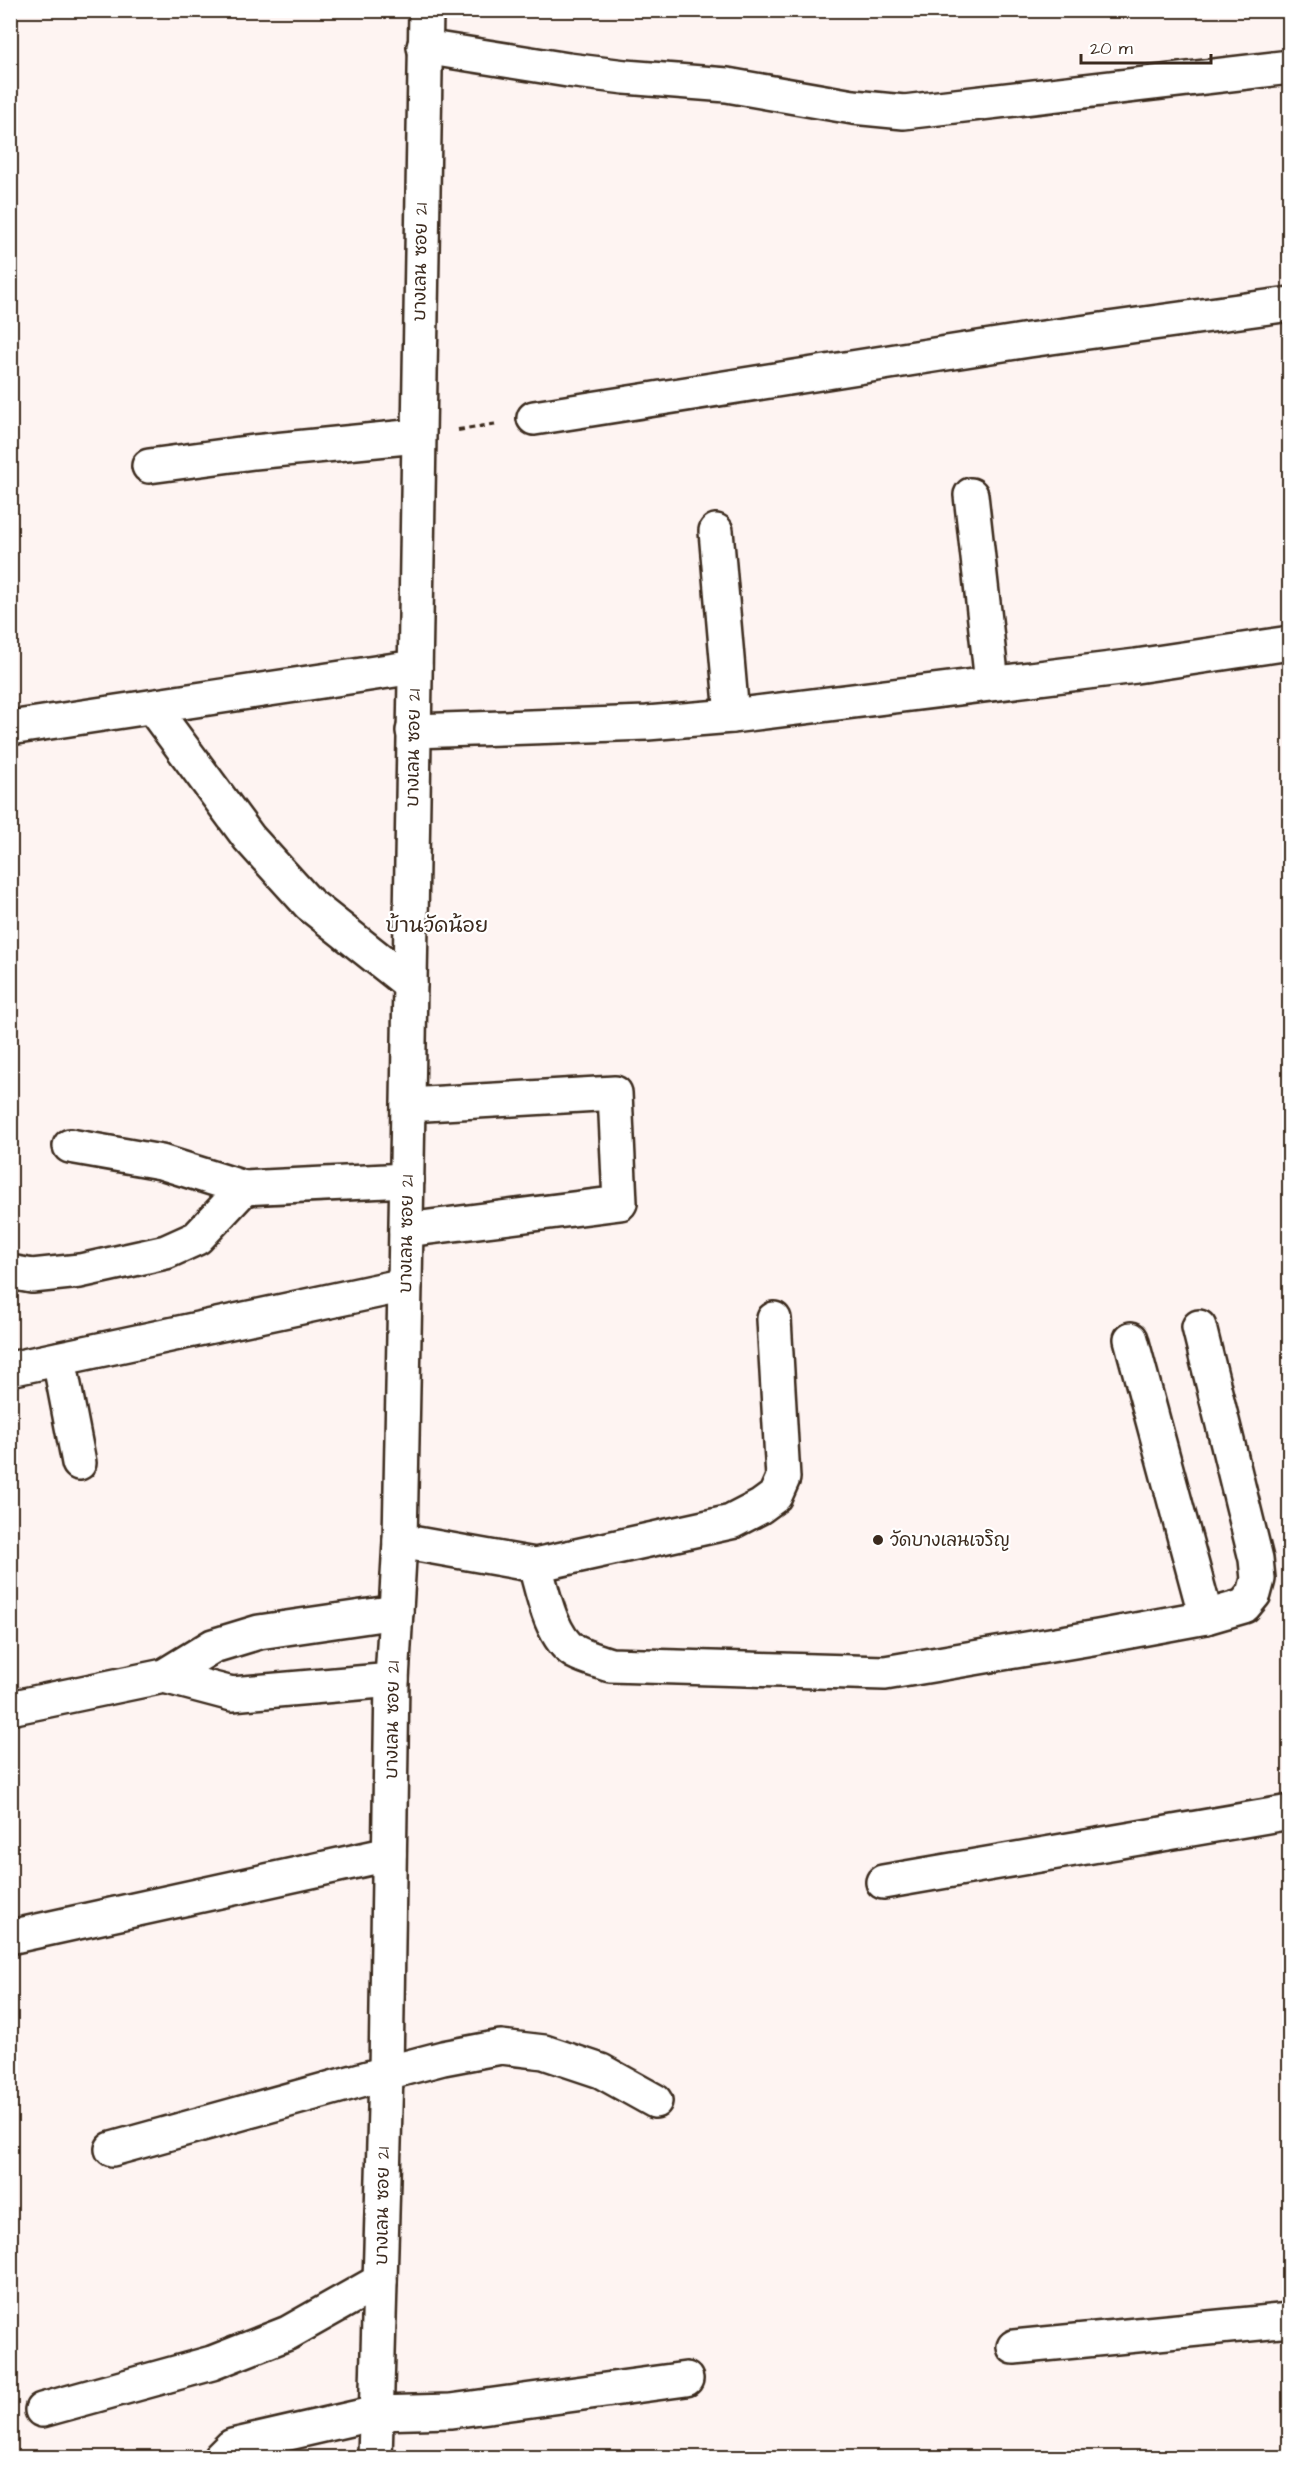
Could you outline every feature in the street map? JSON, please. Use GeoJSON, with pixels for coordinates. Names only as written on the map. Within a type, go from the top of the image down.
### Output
{"type":"FeatureCollection","features":[{"type":"Feature","properties":{"kind":"street","name":"บางเลน ซอย 21"},"geometry":{"type":"LineString","coordinates":[[375,2457],[386,2073],[392,1680],[400,1542],[426,10]]}},
{"type":"Feature","properties":{"kind":"street"},"geometry":{"type":"LineString","coordinates":[[424,47],[568,70],[727,85],[853,107],[904,112],[1290,68]]}},
{"type":"Feature","properties":{"kind":"street"},"geometry":{"type":"LineString","coordinates":[[534,418],[1029,340],[1290,304]]}},
{"type":"Feature","properties":{"kind":"street"},"geometry":{"type":"LineString","coordinates":[[148,466],[254,452],[417,436]]}},
{"type":"Feature","properties":{"kind":"street"},"geometry":{"type":"LineString","coordinates":[[971,495],[992,683]]}},
{"type":"Feature","properties":{"kind":"street"},"geometry":{"type":"LineString","coordinates":[[716,531],[732,716]]}},
{"type":"Feature","properties":{"kind":"street"},"geometry":{"type":"LineString","coordinates":[[413,731],[647,723],[732,716],[1290,643]]}},
{"type":"Feature","properties":{"kind":"street"},"geometry":{"type":"LineString","coordinates":[[10,728],[415,667]]}},
{"type":"Feature","properties":{"kind":"street"},"geometry":{"type":"LineString","coordinates":[[153,708],[249,838],[309,904],[410,984]]}},
{"type":"Feature","properties":{"kind":"street"},"geometry":{"type":"LineString","coordinates":[[406,1230],[620,1203],[615,1093],[408,1105]]}},
{"type":"Feature","properties":{"kind":"street"},"geometry":{"type":"LineString","coordinates":[[70,1146],[161,1162],[244,1188],[406,1180]]}},
{"type":"Feature","properties":{"kind":"street"},"geometry":{"type":"LineString","coordinates":[[10,1272],[32,1276],[81,1271],[166,1252],[197,1238],[244,1188]]}},
{"type":"Feature","properties":{"kind":"street"},"geometry":{"type":"LineString","coordinates":[[10,1369],[405,1285]]}},
{"type":"Feature","properties":{"kind":"street"},"geometry":{"type":"LineString","coordinates":[[400,1542],[535,1565],[731,1522],[760,1507],[775,1496],[783,1478],[774,1319]]}},
{"type":"Feature","properties":{"kind":"street"},"geometry":{"type":"LineString","coordinates":[[535,1565],[557,1632],[573,1651],[610,1665],[885,1673],[1206,1617],[1244,1606],[1254,1594],[1258,1579],[1256,1559],[1199,1327]]}},
{"type":"Feature","properties":{"kind":"street"},"geometry":{"type":"LineString","coordinates":[[1131,1339],[1206,1617]]}},
{"type":"Feature","properties":{"kind":"street"},"geometry":{"type":"LineString","coordinates":[[59,1359],[79,1463]]}},
{"type":"Feature","properties":{"kind":"street"},"geometry":{"type":"LineString","coordinates":[[10,1708],[164,1676],[213,1646],[259,1632],[396,1612]]}},
{"type":"Feature","properties":{"kind":"street"},"geometry":{"type":"LineString","coordinates":[[164,1676],[232,1694],[392,1680]]}},
{"type":"Feature","properties":{"kind":"street"},"geometry":{"type":"LineString","coordinates":[[883,1882],[1290,1812]]}},
{"type":"Feature","properties":{"kind":"street"},"geometry":{"type":"LineString","coordinates":[[10,1937],[389,1854]]}},
{"type":"Feature","properties":{"kind":"street"},"geometry":{"type":"LineString","coordinates":[[111,2149],[443,2058],[501,2047],[544,2052],[601,2071],[655,2101]]}},
{"type":"Feature","properties":{"kind":"street"},"geometry":{"type":"LineString","coordinates":[[42,2410],[223,2359],[288,2333],[381,2281]]}},
{"type":"Feature","properties":{"kind":"street"},"geometry":{"type":"LineString","coordinates":[[1014,2347],[1290,2320]]}},
{"type":"Feature","properties":{"kind":"street"},"geometry":{"type":"LineString","coordinates":[[220,2457],[232,2446],[376,2413],[451,2411],[686,2379]]}},
{"type":"Feature","properties":{"kind":"path"},"geometry":{"type":"LineString","coordinates":[[417,436],[534,418]]}},
{"type":"Feature","properties":{"kind":"place","name":"วัดบางเลนเจริญ"},"geometry":{"type":"Point","coordinates":[878,1540]}},
{"type":"Feature","properties":{"kind":"district","name":"บ้านวัดน้อย"},"geometry":{"type":"Point","coordinates":[437,925]}}]}
